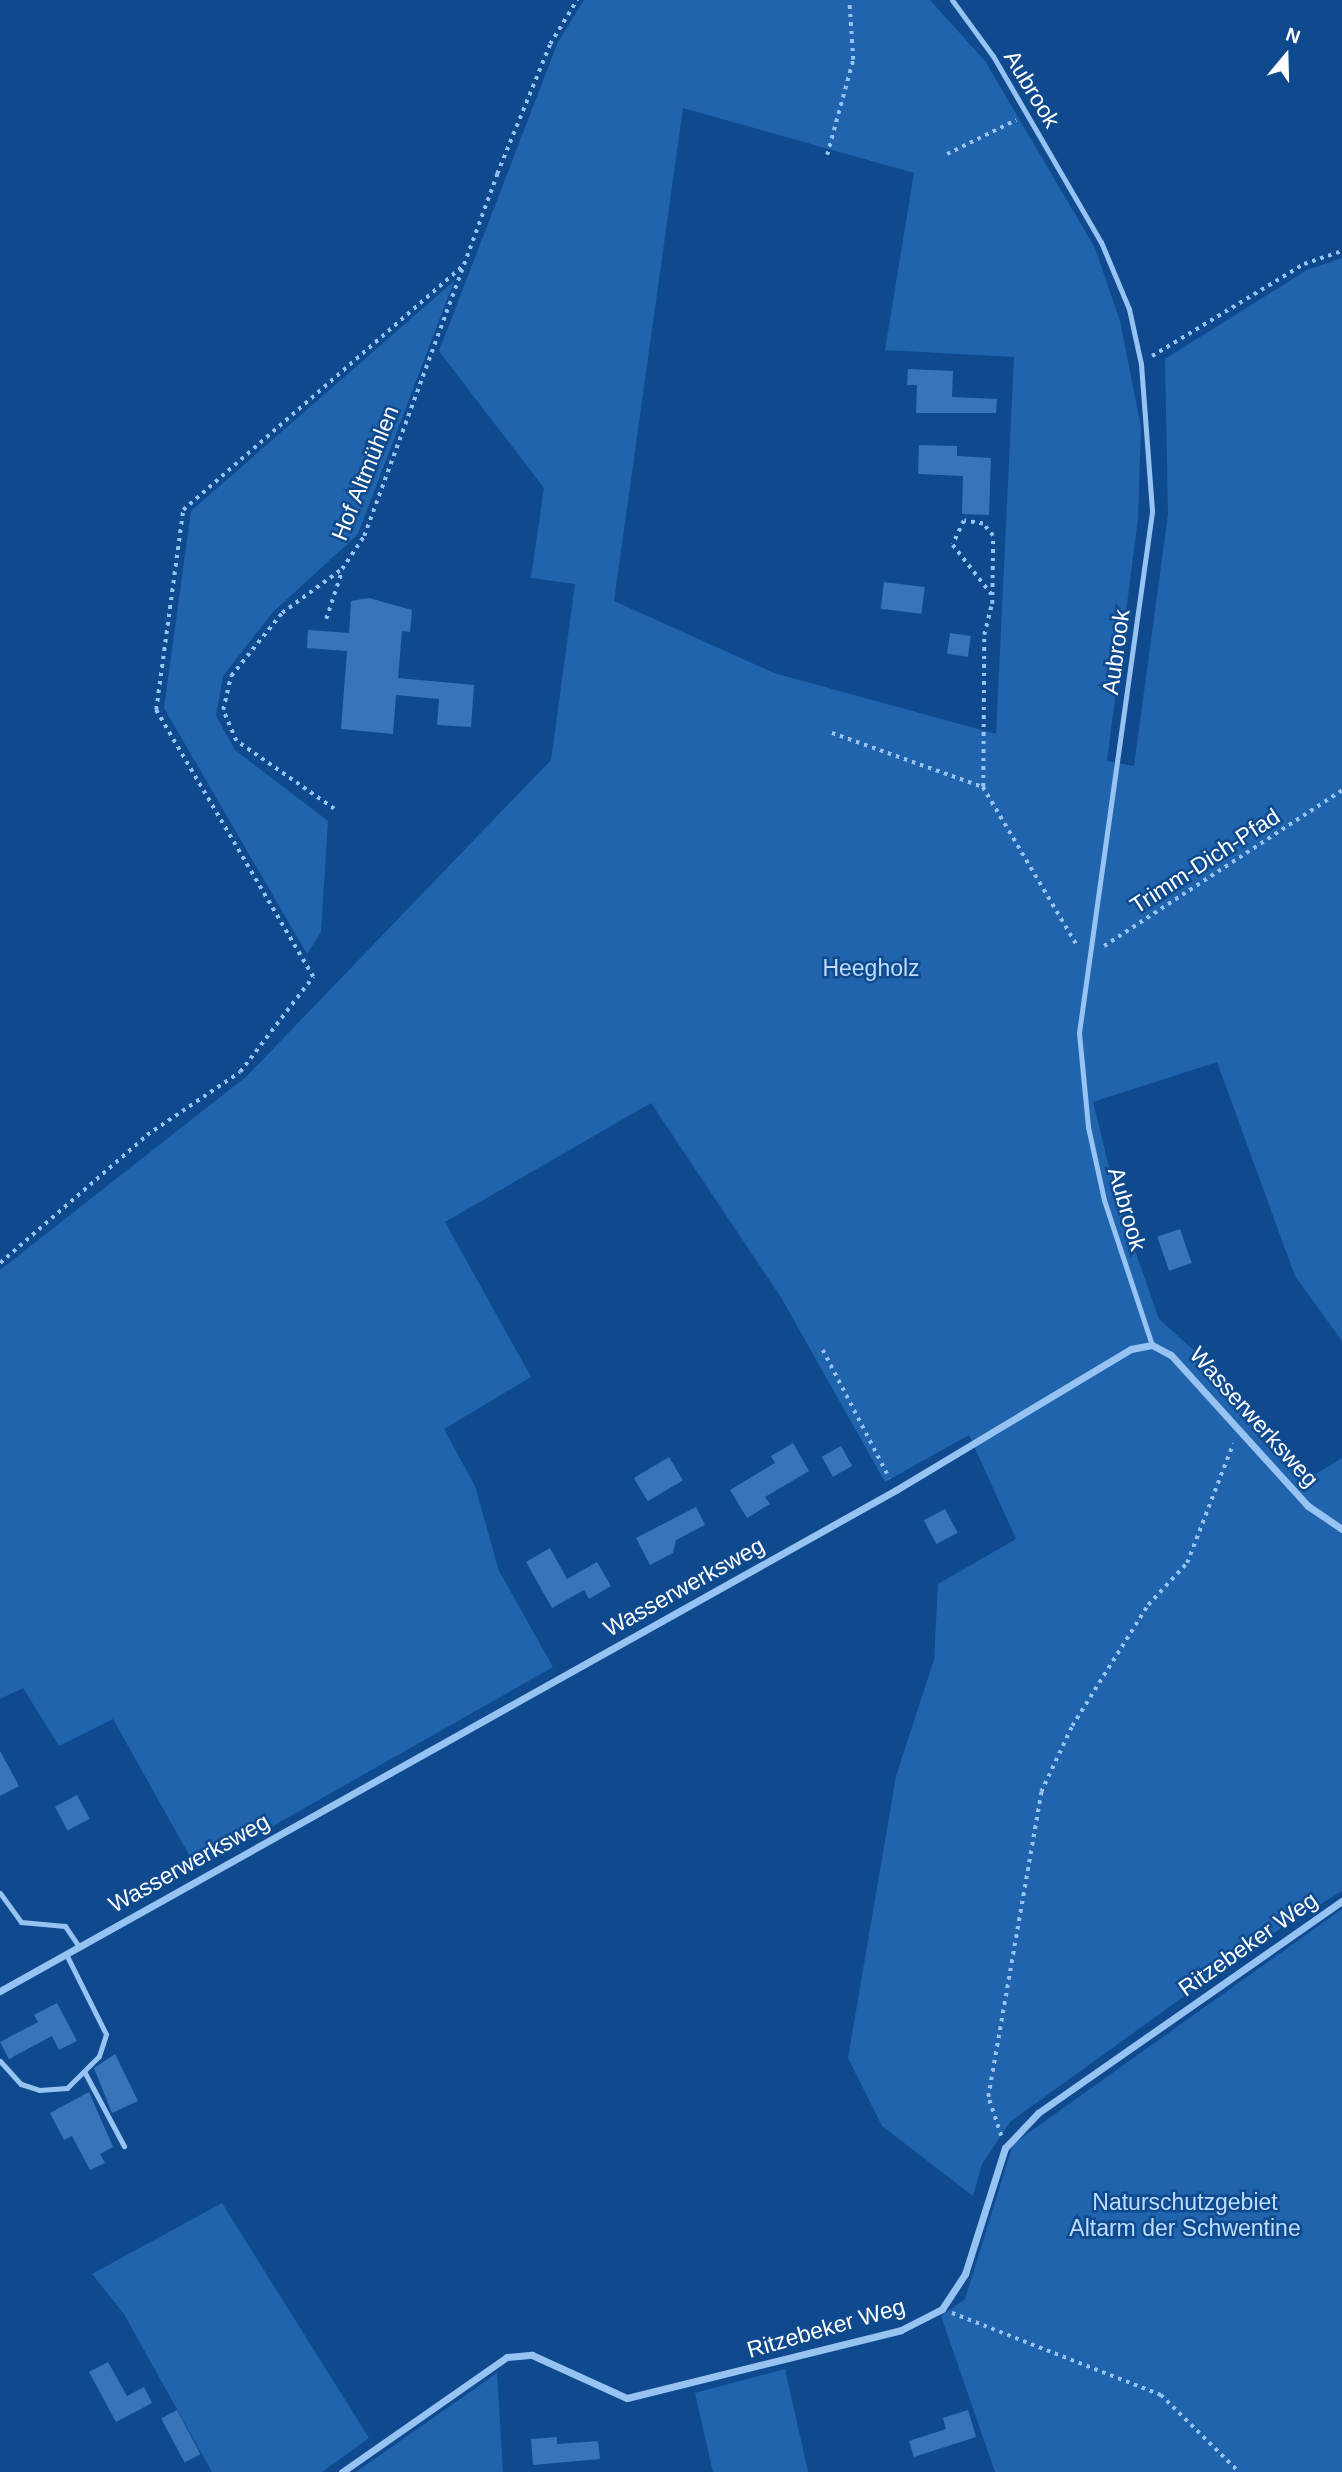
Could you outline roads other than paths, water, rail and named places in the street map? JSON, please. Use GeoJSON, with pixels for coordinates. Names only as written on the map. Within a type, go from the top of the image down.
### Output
{"type":"FeatureCollection","features":[{"type":"Feature","properties":{"kind":"street","name":"Wasserwerksweg"},"geometry":{"type":"LineString","coordinates":[[0,1991],[896,1490],[1078,1376],[1152,1345],[1171,1355],[1237,1433],[1308,1506],[1342,1529]]}},
{"type":"Feature","properties":{"kind":"street","name":"Ritzebeker Weg"},"geometry":{"type":"LineString","coordinates":[[342,2472],[508,2357],[532,2355],[627,2398],[901,2330],[942,2309],[965,2274],[1005,2148],[1038,2113],[1342,1901]]}},
{"type":"Feature","properties":{"kind":"lane","name":"Aubrook"},"geometry":{"type":"LineString","coordinates":[[952,0],[1027,114],[1101,242],[1129,309],[1141,364],[1152,512],[1085,958],[1079,1033],[1088,1127],[1104,1199],[1152,1345]]}},
{"type":"Feature","properties":{"kind":"lane"},"geometry":{"type":"LineString","coordinates":[[0,1893],[21,1922],[65,1926],[79,1947]]}},
{"type":"Feature","properties":{"kind":"lane"},"geometry":{"type":"LineString","coordinates":[[0,2061],[21,2084],[39,2090],[67,2088],[85,2073],[106,2034],[66,1954]]}},
{"type":"Feature","properties":{"kind":"lane"},"geometry":{"type":"LineString","coordinates":[[85,2073],[124,2146]]}},
{"type":"Feature","properties":{"kind":"park label","name":"Heegholz"},"geometry":{"type":"Point","coordinates":[871,968]}},
{"type":"Feature","properties":{"kind":"park label","name":"Naturschutzgebiet Altarm der Schwentine"},"geometry":{"type":"Point","coordinates":[1185,2215]}}]}
